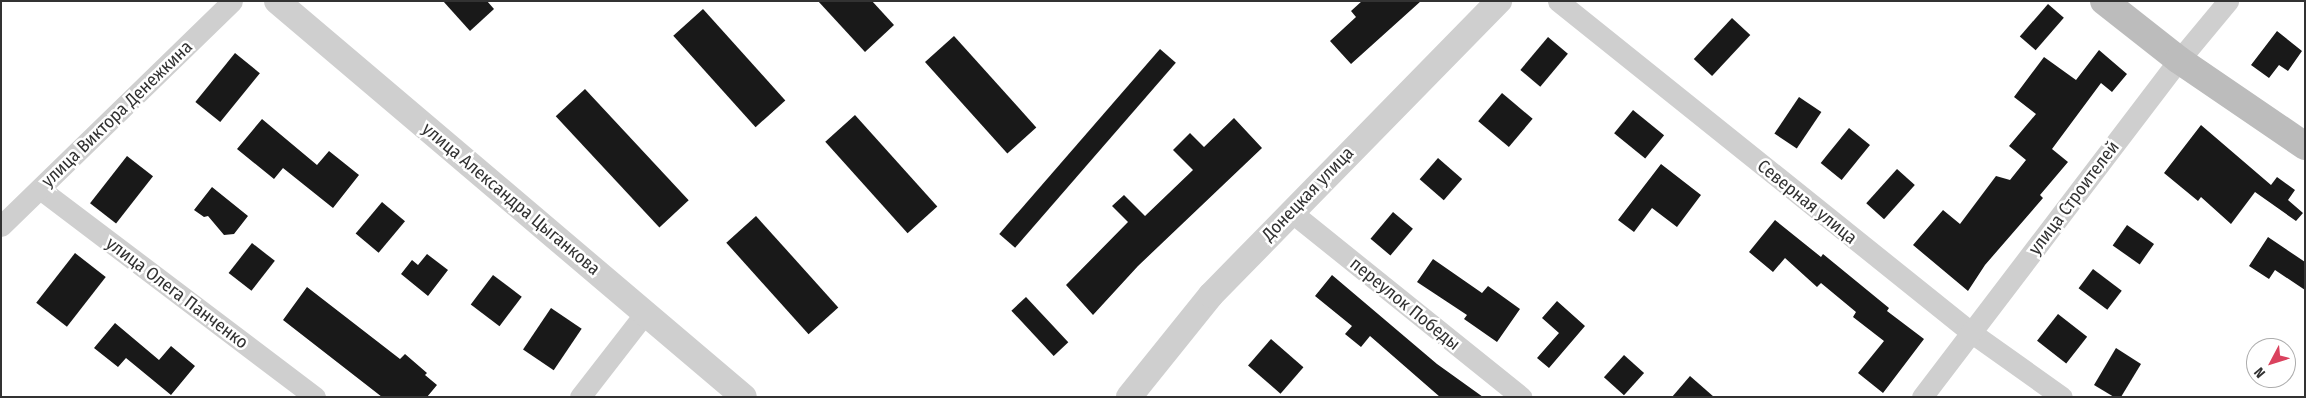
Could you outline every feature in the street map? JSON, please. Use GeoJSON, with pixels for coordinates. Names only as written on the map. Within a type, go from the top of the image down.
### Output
{"type":"FeatureCollection","features":[{"type":"Feature","properties":{"kind":"main road"},"geometry":{"type":"LineString","coordinates":[[2104,1],[2179,60],[2305,146]]}},
{"type":"Feature","properties":{"kind":"street","name":"улица Виктора Денежкина"},"geometry":{"type":"LineString","coordinates":[[1,226],[232,1]]}},
{"type":"Feature","properties":{"kind":"street","name":"улица Александра Цыганкова"},"geometry":{"type":"LineString","coordinates":[[277,1],[744,397]]}},
{"type":"Feature","properties":{"kind":"street","name":"Донецкая улица"},"geometry":{"type":"LineString","coordinates":[[1129,397],[1210,296],[1290,211],[1499,1]]}},
{"type":"Feature","properties":{"kind":"street","name":"Северная улица"},"geometry":{"type":"LineString","coordinates":[[1558,1],[1972,333],[2062,397]]}},
{"type":"Feature","properties":{"kind":"street","name":"улица Строителей"},"geometry":{"type":"LineString","coordinates":[[1922,397],[2179,60],[2228,1]]}},
{"type":"Feature","properties":{"kind":"street","name":"улица Олега Панченко"},"geometry":{"type":"LineString","coordinates":[[40,189],[315,397]]}},
{"type":"Feature","properties":{"kind":"street","name":"переулок Победы"},"geometry":{"type":"LineString","coordinates":[[1290,211],[1521,397]]}},
{"type":"Feature","properties":{"kind":"street"},"geometry":{"type":"LineString","coordinates":[[580,397],[646,312]]}},
{"type":"Feature","properties":{"kind":"building"},"geometry":{"type":"Polygon","coordinates":[[[443,1],[487,1],[494,9],[470,31],[443,1]]]}},
{"type":"Feature","properties":{"kind":"building"},"geometry":{"type":"Polygon","coordinates":[[[818,1],[872,1],[894,25],[865,52],[818,1]]]}},
{"type":"Feature","properties":{"kind":"building"},"geometry":{"type":"Polygon","coordinates":[[[1362,1],[1421,1],[1351,64],[1330,41],[1356,17],[1351,11],[1362,1]]]}},
{"type":"Feature","properties":{"kind":"building"},"geometry":{"type":"Polygon","coordinates":[[[2048,4],[2064,18],[2036,50],[2020,36],[2048,4]]]}},
{"type":"Feature","properties":{"kind":"building"},"geometry":{"type":"Polygon","coordinates":[[[703,9],[785,100],[756,127],[673,36],[703,9]]]}},
{"type":"Feature","properties":{"kind":"building"},"geometry":{"type":"Polygon","coordinates":[[[1732,18],[1750,35],[1712,76],[1694,59],[1732,18]]]}},
{"type":"Feature","properties":{"kind":"building"},"geometry":{"type":"Polygon","coordinates":[[[2277,31],[2302,51],[2288,71],[2279,65],[2269,78],[2251,65],[2277,31]]]}},
{"type":"Feature","properties":{"kind":"building"},"geometry":{"type":"Polygon","coordinates":[[[954,36],[1036,127],[1007,154],[925,62],[954,36]]]}},
{"type":"Feature","properties":{"kind":"building"},"geometry":{"type":"Polygon","coordinates":[[[1548,37],[1568,54],[1540,87],[1520,70],[1548,37]]]}},
{"type":"Feature","properties":{"kind":"building"},"geometry":{"type":"Polygon","coordinates":[[[1160,49],[1176,63],[1015,248],[999,234],[1160,49]]]}},
{"type":"Feature","properties":{"kind":"building"},"geometry":{"type":"Polygon","coordinates":[[[2099,50],[2127,74],[2112,92],[2101,83],[2052,149],[2068,162],[2040,195],[2043,198],[1985,265],[1968,291],[1913,245],[1943,210],[1960,224],[1996,176],[2010,180],[2026,160],[2009,146],[2036,114],[2014,97],[2044,57],[2076,80],[2099,50]]]}},
{"type":"Feature","properties":{"kind":"building"},"geometry":{"type":"Polygon","coordinates":[[[235,53],[260,73],[220,122],[195,102],[235,53]]]}},
{"type":"Feature","properties":{"kind":"building"},"geometry":{"type":"Polygon","coordinates":[[[585,89],[689,200],[659,227],[556,116],[585,89]]]}},
{"type":"Feature","properties":{"kind":"building"},"geometry":{"type":"Polygon","coordinates":[[[1502,93],[1533,119],[1509,147],[1478,121],[1502,93]]]}},
{"type":"Feature","properties":{"kind":"building"},"geometry":{"type":"Polygon","coordinates":[[[1799,97],[1821,112],[1797,149],[1774,133],[1799,97]]]}},
{"type":"Feature","properties":{"kind":"building"},"geometry":{"type":"Polygon","coordinates":[[[1633,110],[1664,135],[1645,158],[1614,133],[1633,110]]]}},
{"type":"Feature","properties":{"kind":"building"},"geometry":{"type":"Polygon","coordinates":[[[855,115],[937,206],[908,233],[825,142],[855,115]]]}},
{"type":"Feature","properties":{"kind":"building"},"geometry":{"type":"Polygon","coordinates":[[[1234,118],[1262,148],[1138,266],[1093,315],[1066,285],[1128,222],[1112,206],[1124,195],[1145,216],[1193,170],[1173,150],[1190,133],[1204,147],[1234,118]]]}},
{"type":"Feature","properties":{"kind":"building"},"geometry":{"type":"Polygon","coordinates":[[[262,119],[317,165],[329,151],[359,175],[333,208],[283,168],[274,179],[237,149],[262,119]]]}},
{"type":"Feature","properties":{"kind":"building"},"geometry":{"type":"Polygon","coordinates":[[[2201,125],[2271,185],[2277,177],[2295,190],[2288,200],[2303,213],[2296,221],[2255,192],[2231,224],[2201,197],[2198,201],[2164,173],[2201,125]]]}},
{"type":"Feature","properties":{"kind":"building"},"geometry":{"type":"Polygon","coordinates":[[[1849,128],[1870,145],[1842,180],[1821,163],[1849,128]]]}},
{"type":"Feature","properties":{"kind":"building"},"geometry":{"type":"Polygon","coordinates":[[[127,156],[153,176],[116,224],[90,203],[127,156]]]}},
{"type":"Feature","properties":{"kind":"building"},"geometry":{"type":"Polygon","coordinates":[[[1438,158],[1462,179],[1444,200],[1420,179],[1438,158]]]}},
{"type":"Feature","properties":{"kind":"building"},"geometry":{"type":"Polygon","coordinates":[[[1661,164],[1701,195],[1677,227],[1652,208],[1634,232],[1618,220],[1661,164]]]}},
{"type":"Feature","properties":{"kind":"building"},"geometry":{"type":"Polygon","coordinates":[[[1897,169],[1915,185],[1884,219],[1866,203],[1897,169]]]}},
{"type":"Feature","properties":{"kind":"building"},"geometry":{"type":"Polygon","coordinates":[[[212,187],[248,216],[234,234],[224,235],[208,216],[204,217],[194,210],[212,187]]]}},
{"type":"Feature","properties":{"kind":"building"},"geometry":{"type":"Polygon","coordinates":[[[382,202],[405,221],[379,253],[356,233],[382,202]]]}},
{"type":"Feature","properties":{"kind":"building"},"geometry":{"type":"Polygon","coordinates":[[[1393,212],[1413,229],[1390,256],[1371,239],[1393,212]]]}},
{"type":"Feature","properties":{"kind":"building"},"geometry":{"type":"Polygon","coordinates":[[[756,216],[838,307],[809,334],[726,243],[756,216]]]}},
{"type":"Feature","properties":{"kind":"building"},"geometry":{"type":"Polygon","coordinates":[[[1775,220],[1821,257],[1823,254],[1889,308],[1887,311],[1924,339],[1883,393],[1858,373],[1884,341],[1853,317],[1856,312],[1821,283],[1817,287],[1785,258],[1773,272],[1749,252],[1775,220]]]}},
{"type":"Feature","properties":{"kind":"building"},"geometry":{"type":"Polygon","coordinates":[[[2127,225],[2154,244],[2140,264],[2113,245],[2127,225]]]}},
{"type":"Feature","properties":{"kind":"building"},"geometry":{"type":"Polygon","coordinates":[[[2268,237],[2305,262],[2305,290],[2275,270],[2269,279],[2249,266],[2268,237]]]}},
{"type":"Feature","properties":{"kind":"building"},"geometry":{"type":"Polygon","coordinates":[[[252,243],[275,261],[251,291],[229,273],[252,243]]]}},
{"type":"Feature","properties":{"kind":"building"},"geometry":{"type":"Polygon","coordinates":[[[75,253],[106,277],[67,327],[36,303],[75,253]]]}},
{"type":"Feature","properties":{"kind":"building"},"geometry":{"type":"Polygon","coordinates":[[[427,254],[448,270],[428,296],[401,274],[412,260],[418,265],[427,254]]]}},
{"type":"Feature","properties":{"kind":"building"},"geometry":{"type":"Polygon","coordinates":[[[1433,259],[1482,293],[1488,286],[1520,309],[1497,342],[1464,319],[1467,315],[1417,282],[1433,259]]]}},
{"type":"Feature","properties":{"kind":"building"},"geometry":{"type":"Polygon","coordinates":[[[2093,269],[2122,291],[2107,310],[2079,288],[2093,269]]]}},
{"type":"Feature","properties":{"kind":"building"},"geometry":{"type":"Polygon","coordinates":[[[493,275],[522,297],[499,326],[471,305],[493,275]]]}},
{"type":"Feature","properties":{"kind":"building"},"geometry":{"type":"Polygon","coordinates":[[[1332,275],[1437,364],[1483,397],[1440,397],[1370,336],[1361,347],[1345,334],[1352,326],[1315,296],[1332,275]]]}},
{"type":"Feature","properties":{"kind":"building"},"geometry":{"type":"Polygon","coordinates":[[[307,287],[400,359],[405,354],[427,373],[425,375],[437,385],[427,397],[382,397],[283,320],[307,287]]]}},
{"type":"Feature","properties":{"kind":"building"},"geometry":{"type":"Polygon","coordinates":[[[1026,297],[1068,342],[1054,356],[1011,311],[1026,297]]]}},
{"type":"Feature","properties":{"kind":"building"},"geometry":{"type":"Polygon","coordinates":[[[1557,301],[1585,326],[1549,368],[1537,358],[1559,333],[1542,318],[1557,301]]]}},
{"type":"Feature","properties":{"kind":"building"},"geometry":{"type":"Polygon","coordinates":[[[551,308],[582,329],[554,370],[523,349],[551,308]]]}},
{"type":"Feature","properties":{"kind":"building"},"geometry":{"type":"Polygon","coordinates":[[[2058,314],[2087,337],[2066,364],[2037,341],[2058,314]]]}},
{"type":"Feature","properties":{"kind":"building"},"geometry":{"type":"Polygon","coordinates":[[[115,323],[159,360],[171,346],[195,366],[171,395],[126,358],[118,367],[94,348],[115,323]]]}},
{"type":"Feature","properties":{"kind":"building"},"geometry":{"type":"Polygon","coordinates":[[[1271,339],[1303,367],[1280,394],[1248,365],[1271,339]]]}},
{"type":"Feature","properties":{"kind":"building"},"geometry":{"type":"Polygon","coordinates":[[[2116,348],[2141,364],[2121,397],[2114,397],[2094,385],[2116,348]]]}},
{"type":"Feature","properties":{"kind":"building"},"geometry":{"type":"Polygon","coordinates":[[[1624,355],[1644,373],[1624,395],[1604,377],[1624,355]]]}},
{"type":"Feature","properties":{"kind":"building"},"geometry":{"type":"Polygon","coordinates":[[[1690,376],[1714,397],[1672,397],[1690,376]]]}}]}
